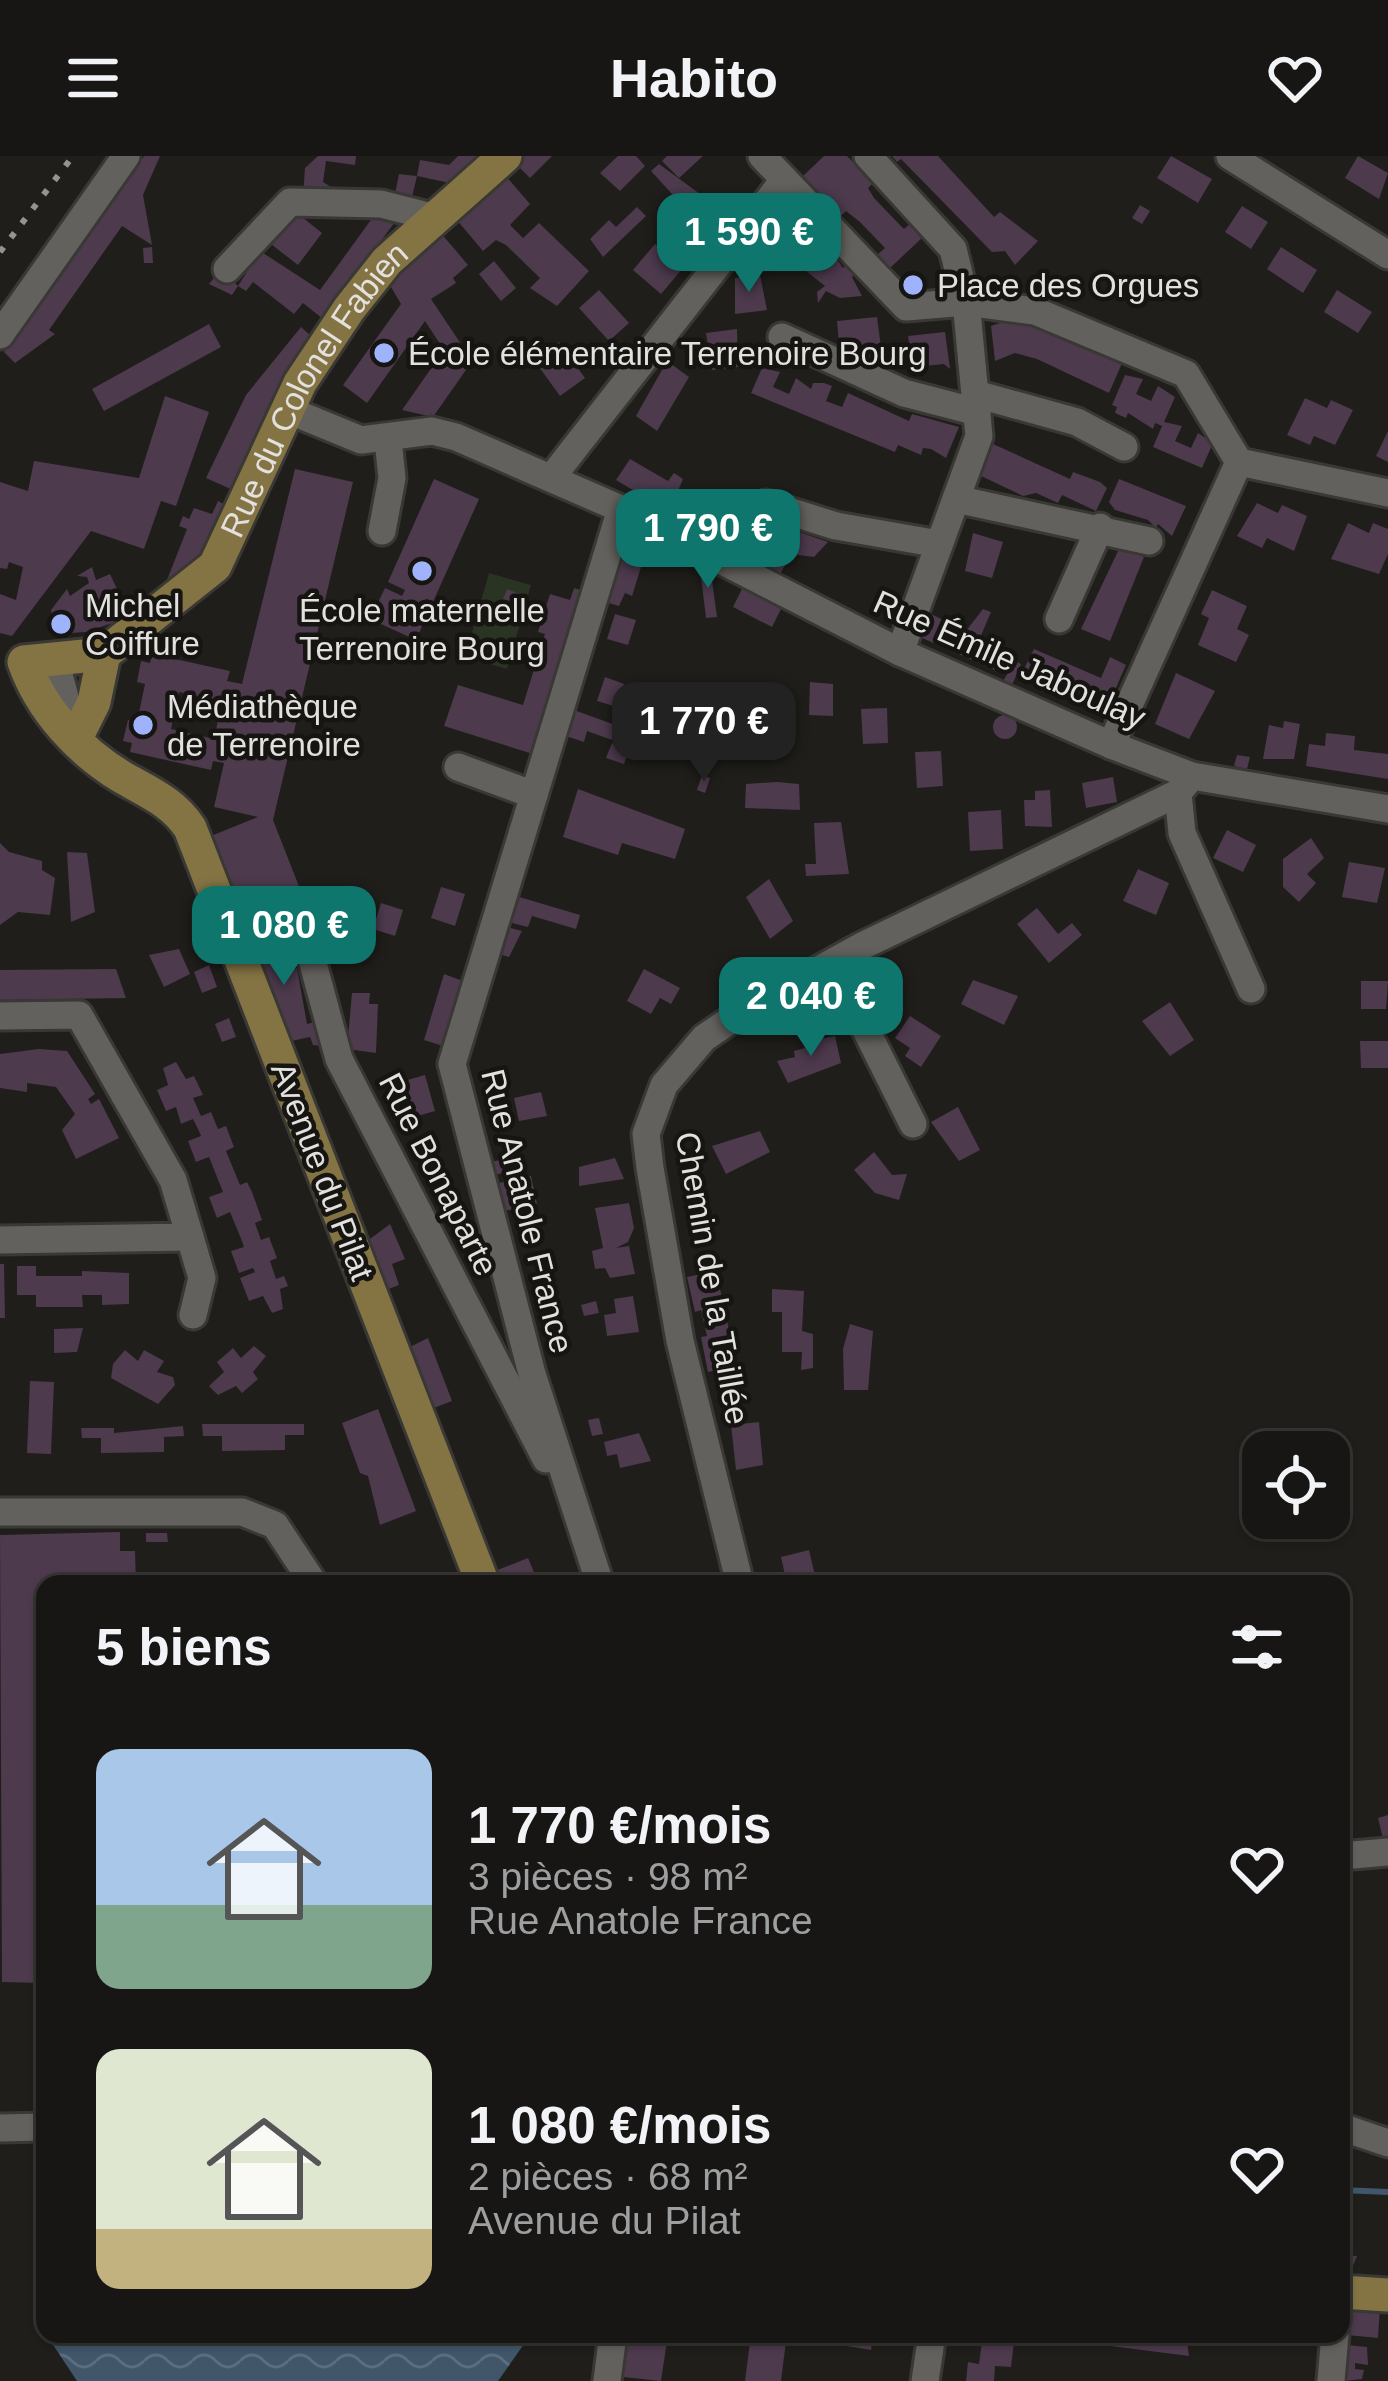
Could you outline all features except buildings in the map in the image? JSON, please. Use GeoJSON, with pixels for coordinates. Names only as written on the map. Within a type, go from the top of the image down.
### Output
{"type":"FeatureCollection","features":[{"type":"Feature","properties":{"kind":"main road","name":"Rue du Colonel Fabien"},"geometry":{"type":"LineString","coordinates":[[104,654],[215,566],[287,410],[349,309],[387,261],[505,156]]}},
{"type":"Feature","properties":{"kind":"main road"},"geometry":{"type":"LineString","coordinates":[[26,660],[104,654],[94,702],[76,738]]}},
{"type":"Feature","properties":{"kind":"main road","name":"Avenue du Pilat"},"geometry":{"type":"LineString","coordinates":[[26,660],[44,708],[93,758],[174,807],[190,828],[480,1575]]}},
{"type":"Feature","properties":{"kind":"main road"},"geometry":{"type":"LineString","coordinates":[[1350,2293],[1388,2295]]}},
{"type":"Feature","properties":{"kind":"street"},"geometry":{"type":"LineString","coordinates":[[0,334],[126,156]]}},
{"type":"Feature","properties":{"kind":"street"},"geometry":{"type":"LineString","coordinates":[[762,156],[906,307],[965,302],[1036,310],[1186,374],[1239,462],[1388,494]]}},
{"type":"Feature","properties":{"kind":"street"},"geometry":{"type":"LineString","coordinates":[[868,156],[953,249],[965,302],[979,436],[900,652]]}},
{"type":"Feature","properties":{"kind":"street"},"geometry":{"type":"LineString","coordinates":[[1230,156],[1388,255]]}},
{"type":"Feature","properties":{"kind":"street"},"geometry":{"type":"LineString","coordinates":[[552,477],[784,180]]}},
{"type":"Feature","properties":{"kind":"street"},"geometry":{"type":"LineString","coordinates":[[227,269],[290,202],[381,204],[436,218]]}},
{"type":"Feature","properties":{"kind":"street"},"geometry":{"type":"LineString","coordinates":[[782,337],[904,393],[1077,422],[1124,447]]}},
{"type":"Feature","properties":{"kind":"street","name":"Rue Émile Jaboulay"},"geometry":{"type":"LineString","coordinates":[[287,410],[361,440],[444,433],[552,477],[900,652],[1111,745],[1185,785],[1388,809]]}},
{"type":"Feature","properties":{"kind":"street"},"geometry":{"type":"LineString","coordinates":[[382,531],[392,478],[388,440]]}},
{"type":"Feature","properties":{"kind":"street"},"geometry":{"type":"LineString","coordinates":[[1111,745],[1239,462]]}},
{"type":"Feature","properties":{"kind":"street"},"geometry":{"type":"LineString","coordinates":[[956,500],[1149,541]]}},
{"type":"Feature","properties":{"kind":"street"},"geometry":{"type":"LineString","coordinates":[[766,504],[836,526],[939,544]]}},
{"type":"Feature","properties":{"kind":"street","name":"Rue Anatole France"},"geometry":{"type":"LineString","coordinates":[[597,1575],[573,1510],[452,1064],[621,509]]}},
{"type":"Feature","properties":{"kind":"street"},"geometry":{"type":"LineString","coordinates":[[1060,619],[1100,527]]}},
{"type":"Feature","properties":{"kind":"street"},"geometry":{"type":"LineString","coordinates":[[458,767],[534,795]]}},
{"type":"Feature","properties":{"kind":"street"},"geometry":{"type":"LineString","coordinates":[[1185,785],[1182,833],[1251,988]]}},
{"type":"Feature","properties":{"kind":"street","name":"Chemin de la Taillée"},"geometry":{"type":"LineString","coordinates":[[738,1575],[680,1341],[646,1134],[664,1085],[704,1038],[839,959],[1185,785]]}},
{"type":"Feature","properties":{"kind":"street","name":"Rue Bonaparte"},"geometry":{"type":"LineString","coordinates":[[302,923],[339,1059],[573,1510]]}},
{"type":"Feature","properties":{"kind":"street"},"geometry":{"type":"LineString","coordinates":[[839,959],[849,996],[914,1124]]}},
{"type":"Feature","properties":{"kind":"street"},"geometry":{"type":"LineString","coordinates":[[0,1016],[80,1015],[173,1180],[202,1278],[193,1315]]}},
{"type":"Feature","properties":{"kind":"street"},"geometry":{"type":"LineString","coordinates":[[0,1240],[190,1237]]}},
{"type":"Feature","properties":{"kind":"street"},"geometry":{"type":"LineString","coordinates":[[0,1512],[242,1512],[275,1525],[308,1575]]}},
{"type":"Feature","properties":{"kind":"street"},"geometry":{"type":"LineString","coordinates":[[1350,1855],[1388,1852]]}},
{"type":"Feature","properties":{"kind":"street"},"geometry":{"type":"LineString","coordinates":[[0,2128],[36,2127]]}},
{"type":"Feature","properties":{"kind":"street"},"geometry":{"type":"LineString","coordinates":[[1350,2130],[1388,2144]]}},
{"type":"Feature","properties":{"kind":"street"},"geometry":{"type":"LineString","coordinates":[[607,2381],[612,2343]]}},
{"type":"Feature","properties":{"kind":"street"},"geometry":{"type":"LineString","coordinates":[[925,2381],[931,2343]]}},
{"type":"Feature","properties":{"kind":"street"},"geometry":{"type":"LineString","coordinates":[[1331,2381],[1334,2343]]}},
{"type":"Feature","properties":{"kind":"green space"},"geometry":{"type":"Polygon","coordinates":[[[489,573],[531,585],[507,669],[465,657],[489,573]]]}},
{"type":"Feature","properties":{"kind":"water"},"geometry":{"type":"Polygon","coordinates":[[[52,2343],[525,2343],[498,2381],[77,2381],[52,2343]]]}},
{"type":"Feature","properties":{"kind":"waterway"},"geometry":{"type":"LineString","coordinates":[[1350,2190],[1388,2192]]}},
{"type":"Feature","properties":{"kind":"railway"},"geometry":{"type":"LineString","coordinates":[[0,252],[73,156]]}},
{"type":"Feature","properties":{"kind":"place","name":"Place des Orgues"},"geometry":{"type":"Point","coordinates":[913,285]}},
{"type":"Feature","properties":{"kind":"place","name":"École élémentaire Terrenoire Bourg"},"geometry":{"type":"Point","coordinates":[384,353]}},
{"type":"Feature","properties":{"kind":"place","name":"École maternelle Terrenoire Bourg"},"geometry":{"type":"Point","coordinates":[422,571]}},
{"type":"Feature","properties":{"kind":"place","name":"Michel Coiffure"},"geometry":{"type":"Point","coordinates":[61,624]}},
{"type":"Feature","properties":{"kind":"place","name":"Médiathèque de Terrenoire"},"geometry":{"type":"Point","coordinates":[143,725]}}]}
